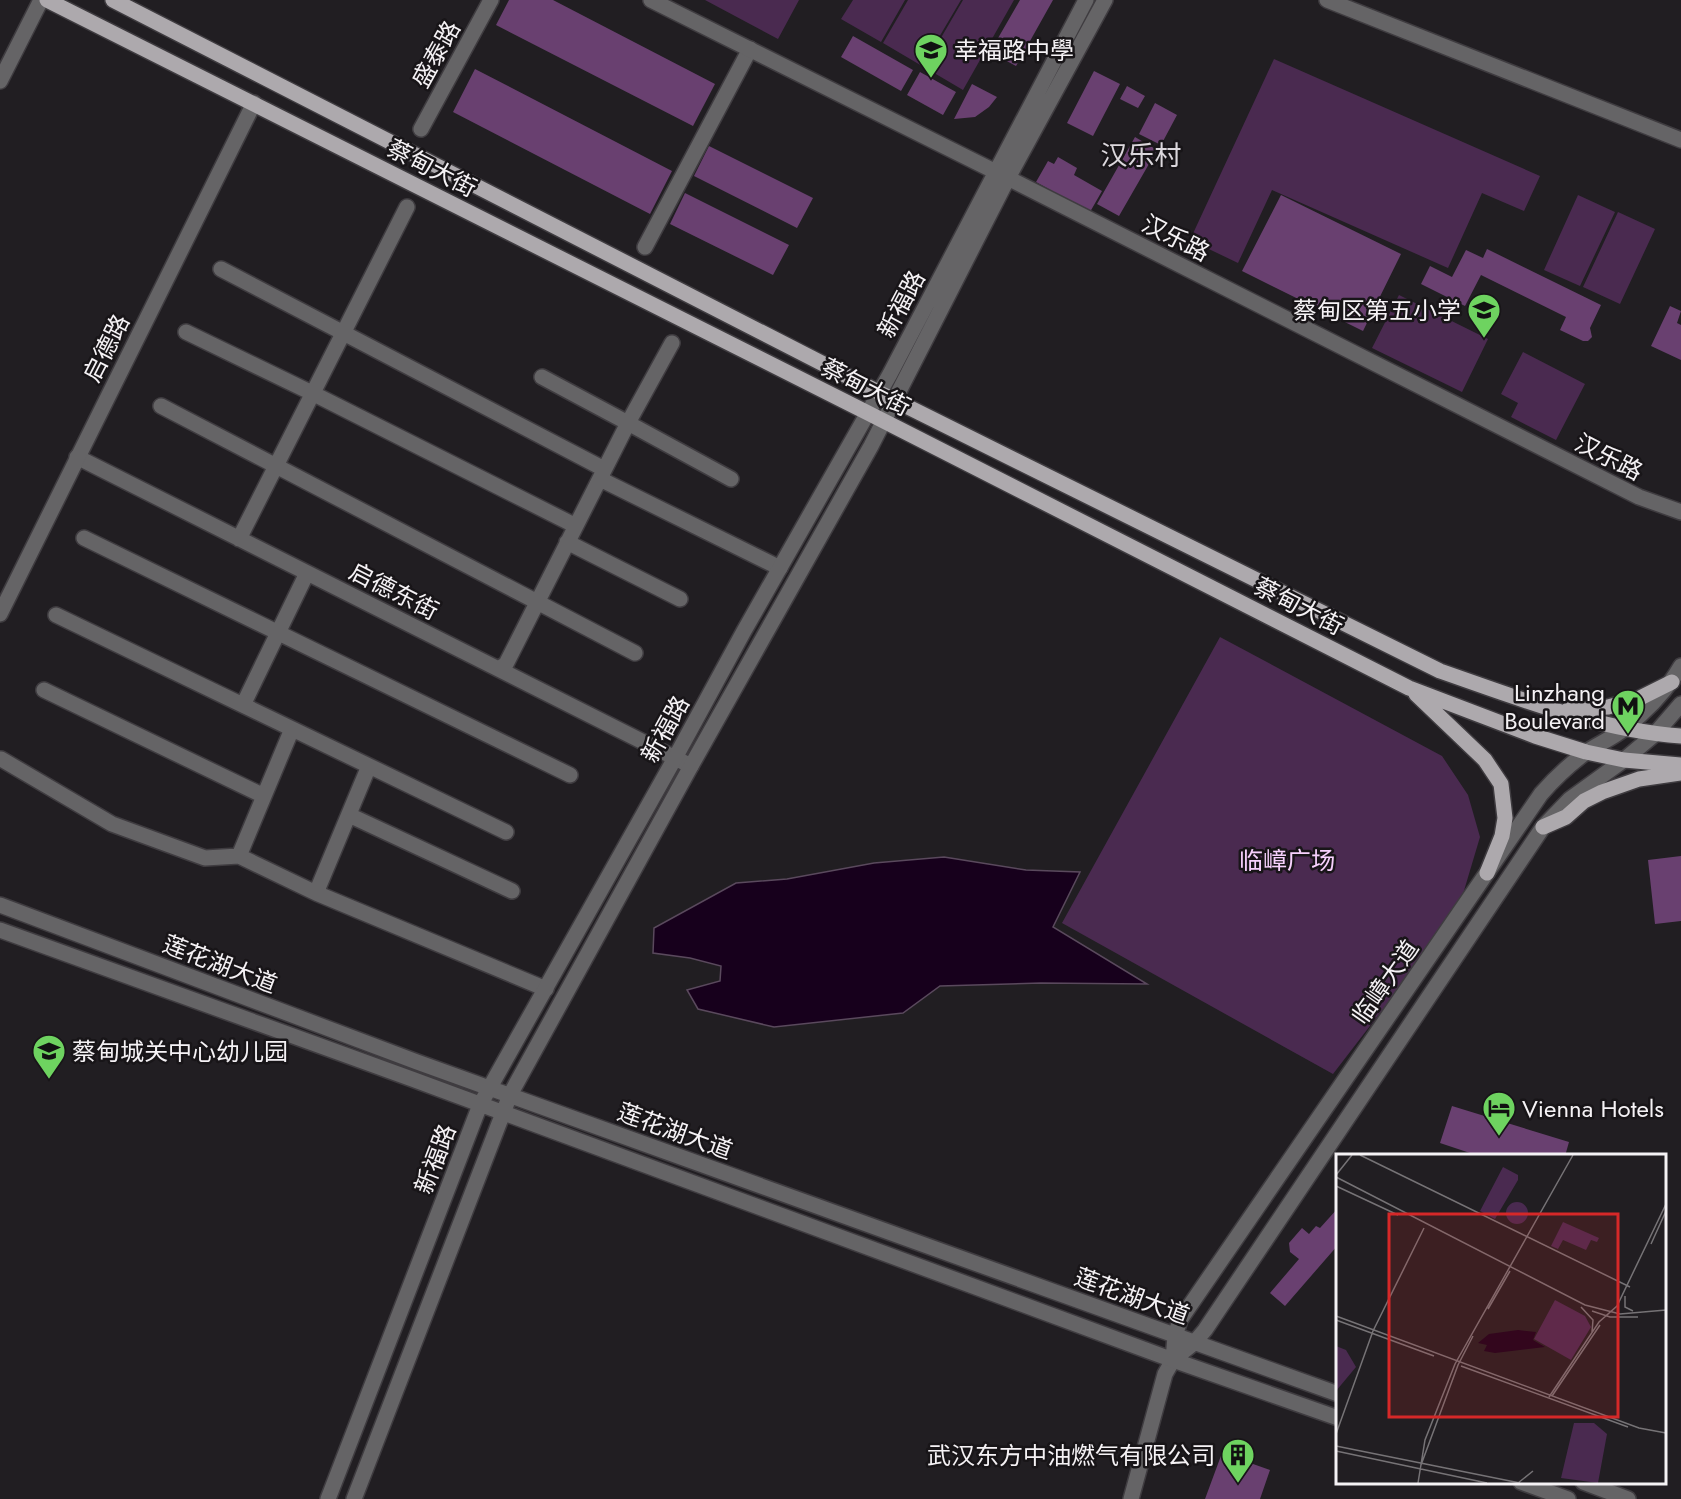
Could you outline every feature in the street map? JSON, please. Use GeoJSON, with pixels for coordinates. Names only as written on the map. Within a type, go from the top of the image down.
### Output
{"type":"FeatureCollection","features":[{"type":"Feature","properties":{"kind":"main road","name":"蔡甸大街"},"geometry":{"type":"LineString","coordinates":[[47,0],[1409,688],[1535,736],[1586,752],[1624,760],[1681,765]]}},
{"type":"Feature","properties":{"kind":"main road","name":"蔡甸大街"},"geometry":{"type":"LineString","coordinates":[[112,0],[880,393],[1440,670],[1554,710],[1624,729],[1681,736]]}},
{"type":"Feature","properties":{"kind":"main road"},"geometry":{"type":"LineString","coordinates":[[1554,710],[1608,707],[1638,699],[1672,682]]}},
{"type":"Feature","properties":{"kind":"main road"},"geometry":{"type":"LineString","coordinates":[[1409,688],[1485,760],[1501,784],[1505,818],[1502,836],[1487,873]]}},
{"type":"Feature","properties":{"kind":"main road"},"geometry":{"type":"LineString","coordinates":[[1543,827],[1566,817],[1584,801],[1602,792],[1640,780],[1681,773]]}},
{"type":"Feature","properties":{"kind":"street"},"geometry":{"type":"LineString","coordinates":[[0,81],[41,0]]}},
{"type":"Feature","properties":{"kind":"street","name":"盛泰路"},"geometry":{"type":"LineString","coordinates":[[421,129],[491,0]]}},
{"type":"Feature","properties":{"kind":"street","name":"汉乐路"},"geometry":{"type":"LineString","coordinates":[[651,0],[1638,497],[1681,512]]}},
{"type":"Feature","properties":{"kind":"street","name":"新福路"},"geometry":{"type":"LineString","coordinates":[[354,1499],[510,1095],[884,421],[1086,0]]}},
{"type":"Feature","properties":{"kind":"street","name":"新福路"},"geometry":{"type":"LineString","coordinates":[[327,1499],[480,1105],[1002,175],[1105,0]]}},
{"type":"Feature","properties":{"kind":"street"},"geometry":{"type":"LineString","coordinates":[[1327,0],[1681,140]]}},
{"type":"Feature","properties":{"kind":"street"},"geometry":{"type":"LineString","coordinates":[[645,247],[750,49]]}},
{"type":"Feature","properties":{"kind":"street","name":"启德路"},"geometry":{"type":"LineString","coordinates":[[0,614],[76,457],[254,103]]}},
{"type":"Feature","properties":{"kind":"street"},"geometry":{"type":"LineString","coordinates":[[239,539],[407,207]]}},
{"type":"Feature","properties":{"kind":"street"},"geometry":{"type":"LineString","coordinates":[[221,269],[780,568]]}},
{"type":"Feature","properties":{"kind":"street"},"geometry":{"type":"LineString","coordinates":[[186,332],[576,526]]}},
{"type":"Feature","properties":{"kind":"street"},"geometry":{"type":"LineString","coordinates":[[498,669],[506,663],[628,423],[672,343]]}},
{"type":"Feature","properties":{"kind":"street"},"geometry":{"type":"LineString","coordinates":[[542,377],[731,479]]}},
{"type":"Feature","properties":{"kind":"street"},"geometry":{"type":"LineString","coordinates":[[161,406],[635,653]]}},
{"type":"Feature","properties":{"kind":"street","name":"启德东街"},"geometry":{"type":"LineString","coordinates":[[76,457],[691,766]]}},
{"type":"Feature","properties":{"kind":"street"},"geometry":{"type":"LineString","coordinates":[[84,538],[570,775]]}},
{"type":"Feature","properties":{"kind":"street"},"geometry":{"type":"LineString","coordinates":[[567,542],[680,599]]}},
{"type":"Feature","properties":{"kind":"street"},"geometry":{"type":"LineString","coordinates":[[243,705],[307,573]]}},
{"type":"Feature","properties":{"kind":"street"},"geometry":{"type":"LineString","coordinates":[[56,615],[506,832]]}},
{"type":"Feature","properties":{"kind":"street","name":"临嶂大道"},"geometry":{"type":"LineString","coordinates":[[1173,1360],[1175,1336],[1180,1320],[1541,794],[1556,777],[1586,752],[1624,729],[1653,704],[1672,682],[1681,666]]}},
{"type":"Feature","properties":{"kind":"street"},"geometry":{"type":"LineString","coordinates":[[44,690],[264,796]]}},
{"type":"Feature","properties":{"kind":"street","name":"临嶂大道"},"geometry":{"type":"LineString","coordinates":[[1131,1499],[1165,1374],[1173,1360],[1194,1343],[1543,827],[1570,799],[1624,760],[1655,734],[1681,704]]}},
{"type":"Feature","properties":{"kind":"street"},"geometry":{"type":"LineString","coordinates":[[239,856],[292,729]]}},
{"type":"Feature","properties":{"kind":"street"},"geometry":{"type":"LineString","coordinates":[[1,759],[112,824],[205,858],[239,856],[316,893],[546,989]]}},
{"type":"Feature","properties":{"kind":"street"},"geometry":{"type":"LineString","coordinates":[[316,893],[369,766]]}},
{"type":"Feature","properties":{"kind":"street"},"geometry":{"type":"LineString","coordinates":[[348,815],[512,891]]}},
{"type":"Feature","properties":{"kind":"street","name":"莲花湖大道"},"geometry":{"type":"LineString","coordinates":[[0,905],[490,1088],[1336,1393]]}},
{"type":"Feature","properties":{"kind":"street","name":"莲花湖大道"},"geometry":{"type":"LineString","coordinates":[[0,930],[1173,1360],[1336,1417]]}},
{"type":"Feature","properties":{"kind":"street"},"geometry":{"type":"LineString","coordinates":[[1527,1484],[1568,1499]]}},
{"type":"Feature","properties":{"kind":"street"},"geometry":{"type":"LineString","coordinates":[[1588,1484],[1629,1499]]}},
{"type":"Feature","properties":{"kind":"green space"},"geometry":{"type":"Polygon","coordinates":[[[705,0],[799,0],[778,39],[705,0]]]}},
{"type":"Feature","properties":{"kind":"green space"},"geometry":{"type":"Polygon","coordinates":[[[853,0],[905,0],[881,42],[841,19],[853,0]]]}},
{"type":"Feature","properties":{"kind":"green space"},"geometry":{"type":"Polygon","coordinates":[[[908,0],[961,0],[922,66],[883,43],[908,0]]]}},
{"type":"Feature","properties":{"kind":"green space"},"geometry":{"type":"Polygon","coordinates":[[[963,0],[1014,0],[963,90],[924,67],[963,0]]]}},
{"type":"Feature","properties":{"kind":"green space"},"geometry":{"type":"Polygon","coordinates":[[[1274,59],[1540,176],[1524,211],[1482,193],[1448,268],[1272,190],[1238,263],[1190,240],[1274,59]]]}},
{"type":"Feature","properties":{"kind":"green space"},"geometry":{"type":"Polygon","coordinates":[[[1578,195],[1615,212],[1580,286],[1544,270],[1578,195]]]}},
{"type":"Feature","properties":{"kind":"green space"},"geometry":{"type":"Polygon","coordinates":[[[1618,212],[1655,229],[1620,304],[1583,287],[1618,212]]]}},
{"type":"Feature","properties":{"kind":"green space"},"geometry":{"type":"Polygon","coordinates":[[[1399,295],[1488,339],[1462,392],[1372,348],[1399,295]]]}},
{"type":"Feature","properties":{"kind":"green space"},"geometry":{"type":"Polygon","coordinates":[[[1523,352],[1585,384],[1556,440],[1511,417],[1518,403],[1501,394],[1523,352]]]}},
{"type":"Feature","properties":{"kind":"green space","name":"临嶂广场"},"geometry":{"type":"Polygon","coordinates":[[[1220,637],[1442,756],[1468,795],[1480,837],[1463,894],[1423,957],[1333,1074],[1062,923],[1220,637]]]}},
{"type":"Feature","properties":{"kind":"shaded area"},"geometry":{"type":"Polygon","coordinates":[[[944,857],[1026,870],[1080,872],[1053,927],[1147,984],[1041,983],[940,986],[903,1013],[774,1027],[698,1009],[687,990],[720,981],[721,966],[690,958],[653,953],[654,928],[736,883],[787,879],[874,863],[944,857]]]}},
{"type":"Feature","properties":{"kind":"building"},"geometry":{"type":"Polygon","coordinates":[[[509,0],[553,0],[715,84],[693,126],[496,25],[509,0]]]}},
{"type":"Feature","properties":{"kind":"building"},"geometry":{"type":"Polygon","coordinates":[[[1020,0],[1053,0],[1016,66],[990,52],[1020,0]]]}},
{"type":"Feature","properties":{"kind":"building"},"geometry":{"type":"Polygon","coordinates":[[[853,36],[913,70],[901,91],[841,57],[853,36]]]}},
{"type":"Feature","properties":{"kind":"building"},"geometry":{"type":"Polygon","coordinates":[[[475,69],[672,171],[650,214],[453,112],[475,69]]]}},
{"type":"Feature","properties":{"kind":"building"},"geometry":{"type":"Polygon","coordinates":[[[1094,71],[1120,84],[1093,136],[1067,123],[1094,71]]]}},
{"type":"Feature","properties":{"kind":"building"},"geometry":{"type":"Polygon","coordinates":[[[920,72],[956,92],[943,115],[907,95],[920,72]]]}},
{"type":"Feature","properties":{"kind":"building"},"geometry":{"type":"Polygon","coordinates":[[[972,84],[997,97],[989,107],[975,117],[954,119],[972,84]]]}},
{"type":"Feature","properties":{"kind":"building"},"geometry":{"type":"Polygon","coordinates":[[[1127,86],[1145,96],[1138,108],[1120,99],[1127,86]]]}},
{"type":"Feature","properties":{"kind":"building"},"geometry":{"type":"Polygon","coordinates":[[[1155,103],[1177,115],[1161,145],[1139,134],[1155,103]]]}},
{"type":"Feature","properties":{"kind":"building"},"geometry":{"type":"Polygon","coordinates":[[[1135,137],[1157,150],[1119,216],[1097,204],[1135,137]]]}},
{"type":"Feature","properties":{"kind":"building"},"geometry":{"type":"Polygon","coordinates":[[[709,146],[813,198],[797,228],[694,176],[709,146]]]}},
{"type":"Feature","properties":{"kind":"building"},"geometry":{"type":"Polygon","coordinates":[[[1058,157],[1077,168],[1074,175],[1102,191],[1090,212],[1036,182],[1048,161],[1054,164],[1058,157]]]}},
{"type":"Feature","properties":{"kind":"building"},"geometry":{"type":"Polygon","coordinates":[[[685,193],[789,245],[773,275],[670,224],[685,193]]]}},
{"type":"Feature","properties":{"kind":"building"},"geometry":{"type":"Polygon","coordinates":[[[1281,195],[1401,254],[1363,331],[1242,271],[1281,195]]]}},
{"type":"Feature","properties":{"kind":"building"},"geometry":{"type":"Polygon","coordinates":[[[1487,249],[1601,305],[1590,328],[1592,337],[1588,341],[1583,341],[1560,330],[1566,317],[1481,275],[1465,306],[1421,284],[1430,266],[1452,277],[1466,250],[1483,258],[1487,249]]]}},
{"type":"Feature","properties":{"kind":"building"},"geometry":{"type":"Polygon","coordinates":[[[1670,306],[1681,311],[1677,323],[1681,325],[1681,360],[1651,346],[1670,306]]]}},
{"type":"Feature","properties":{"kind":"building"},"geometry":{"type":"Polygon","coordinates":[[[1681,856],[1681,921],[1655,924],[1648,860],[1681,856]]]}},
{"type":"Feature","properties":{"kind":"building"},"geometry":{"type":"Polygon","coordinates":[[[1452,1106],[1569,1142],[1566,1154],[1473,1154],[1440,1143],[1452,1106]]]}},
{"type":"Feature","properties":{"kind":"building"},"geometry":{"type":"Polygon","coordinates":[[[1336,1210],[1336,1247],[1285,1306],[1270,1293],[1299,1259],[1290,1252],[1289,1243],[1302,1228],[1309,1234],[1316,1226],[1320,1228],[1336,1210]]]}},
{"type":"Feature","properties":{"kind":"building","name":"武汉东方中油燃气有限公司"},"geometry":{"type":"Polygon","coordinates":[[[1222,1453],[1270,1470],[1260,1499],[1205,1499],[1222,1453]]]}},
{"type":"Feature","properties":{"kind":"place","name":"幸福路中學"},"geometry":{"type":"Point","coordinates":[931,79]}},
{"type":"Feature","properties":{"kind":"place","name":"蔡甸区第五小学"},"geometry":{"type":"Point","coordinates":[1484,339]}},
{"type":"Feature","properties":{"kind":"place","name":"Linzhang Boulevard"},"geometry":{"type":"Point","coordinates":[1628,735]}},
{"type":"Feature","properties":{"kind":"place","name":"蔡甸城关中心幼儿园"},"geometry":{"type":"Point","coordinates":[49,1080]}},
{"type":"Feature","properties":{"kind":"place","name":"Vienna Hotels"},"geometry":{"type":"Point","coordinates":[1499,1137]}},
{"type":"Feature","properties":{"kind":"place","name":"武汉东方中油燃气有限公司"},"geometry":{"type":"Point","coordinates":[1238,1484]}},
{"type":"Feature","properties":{"kind":"district","name":"汉乐村"},"geometry":{"type":"Point","coordinates":[1141,155]}}]}
